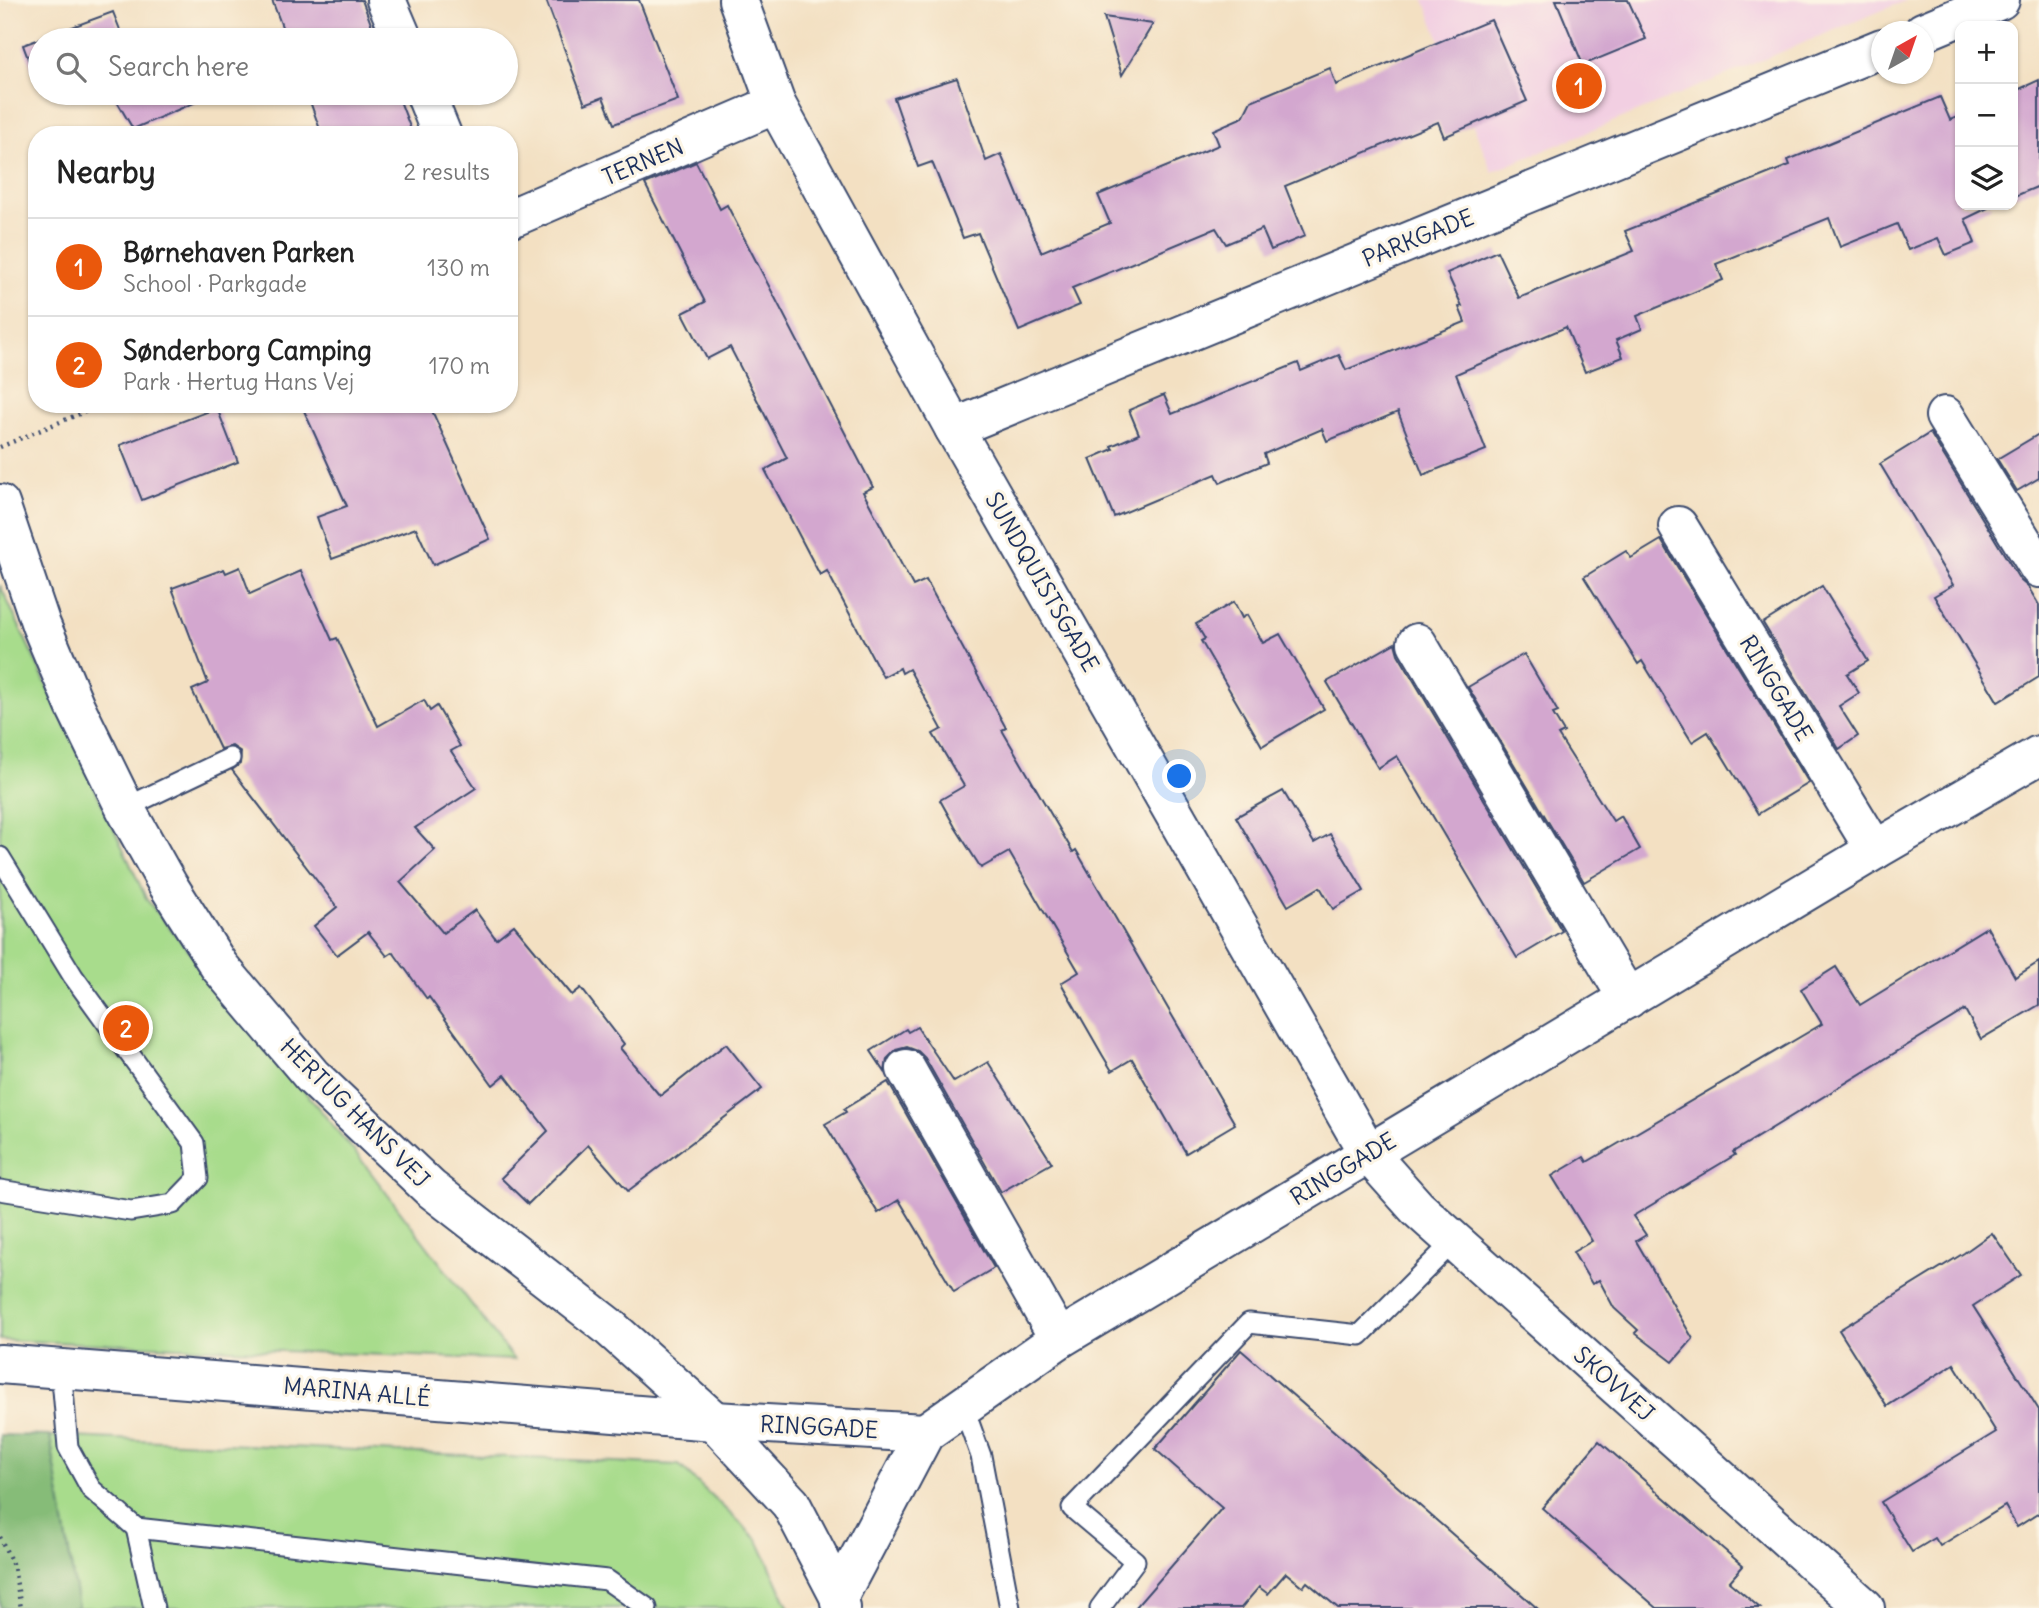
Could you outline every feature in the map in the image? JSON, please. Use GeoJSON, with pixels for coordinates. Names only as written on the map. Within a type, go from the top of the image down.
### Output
{"type":"FeatureCollection","features":[{"type":"Feature","properties":{"kind":"street"},"geometry":{"type":"LineString","coordinates":[[386,0],[398,28]]}},
{"type":"Feature","properties":{"kind":"street","name":"SUNDQUISTSGADE"},"geometry":{"type":"LineString","coordinates":[[738,0],[776,104],[954,428],[1368,1153]]}},
{"type":"Feature","properties":{"kind":"street"},"geometry":{"type":"LineString","coordinates":[[1934,27],[2000,0]]}},
{"type":"Feature","properties":{"kind":"street","name":"PARKGADE"},"geometry":{"type":"LineString","coordinates":[[954,428],[1871,52]]}},
{"type":"Feature","properties":{"kind":"street","name":"TERNEN"},"geometry":{"type":"LineString","coordinates":[[518,215],[776,104]]}},
{"type":"Feature","properties":{"kind":"street"},"geometry":{"type":"LineString","coordinates":[[430,105],[438,126]]}},
{"type":"Feature","properties":{"kind":"street"},"geometry":{"type":"LineString","coordinates":[[1945,416],[2039,568]]}},
{"type":"Feature","properties":{"kind":"street","name":"HERTUG HANS VEJ"},"geometry":{"type":"LineString","coordinates":[[0,504],[41,625],[75,706],[125,808],[167,885],[219,966],[312,1076],[430,1188],[608,1326],[714,1421],[791,1504],[840,1602]]}},
{"type":"Feature","properties":{"kind":"street","name":"RINGGADE"},"geometry":{"type":"LineString","coordinates":[[1678,526],[1875,850]]}},
{"type":"Feature","properties":{"kind":"street"},"geometry":{"type":"LineString","coordinates":[[1417,643],[1628,999]]}},
{"type":"Feature","properties":{"kind":"street","name":"RINGGADE"},"geometry":{"type":"LineString","coordinates":[[840,1602],[925,1433],[963,1406],[1059,1339],[1875,850],[2039,755]]}},
{"type":"Feature","properties":{"kind":"street"},"geometry":{"type":"LineString","coordinates":[[906,1069],[1059,1339]]}},
{"type":"Feature","properties":{"kind":"street","name":"SKOVVEJ"},"geometry":{"type":"LineString","coordinates":[[1368,1153],[1417,1208],[1866,1608]]}},
{"type":"Feature","properties":{"kind":"street","name":"MARINA ALLÉ"},"geometry":{"type":"LineString","coordinates":[[0,1364],[714,1421]]}},
{"type":"Feature","properties":{"kind":"street","name":"RINGGADE"},"geometry":{"type":"LineString","coordinates":[[714,1421],[925,1433]]}},
{"type":"Feature","properties":{"kind":"lane"},"geometry":{"type":"LineString","coordinates":[[125,808],[230,758]]}},
{"type":"Feature","properties":{"kind":"lane"},"geometry":{"type":"LineString","coordinates":[[0,856],[73,976],[194,1143],[198,1178],[173,1204],[131,1211],[0,1190]]}},
{"type":"Feature","properties":{"kind":"lane"},"geometry":{"type":"LineString","coordinates":[[1100,1608],[1135,1561],[1072,1508],[1240,1332],[1249,1323],[1360,1335],[1454,1241]]}},
{"type":"Feature","properties":{"kind":"lane"},"geometry":{"type":"LineString","coordinates":[[61,1367],[68,1447],[91,1489],[136,1528],[607,1580],[647,1608]]}},
{"type":"Feature","properties":{"kind":"lane"},"geometry":{"type":"LineString","coordinates":[[963,1406],[981,1456],[1010,1608]]}},
{"type":"Feature","properties":{"kind":"lane"},"geometry":{"type":"LineString","coordinates":[[136,1528],[154,1608]]}},
{"type":"Feature","properties":{"kind":"path"},"geometry":{"type":"LineString","coordinates":[[0,447],[81,413]]}},
{"type":"Feature","properties":{"kind":"path"},"geometry":{"type":"LineString","coordinates":[[0,1537],[14,1568],[21,1608]]}},
{"type":"Feature","properties":{"kind":"shaded area"},"geometry":{"type":"Polygon","coordinates":[[[1424,0],[1907,0],[1492,172],[1424,0]]]}},
{"type":"Feature","properties":{"kind":"green space"},"geometry":{"type":"Polygon","coordinates":[[[0,585],[147,900],[359,1157],[514,1360],[0,1340],[0,585]]]}},
{"type":"Feature","properties":{"kind":"green space"},"geometry":{"type":"Polygon","coordinates":[[[0,1435],[50,1436],[78,1608],[0,1608],[0,1435]]]}},
{"type":"Feature","properties":{"kind":"green space"},"geometry":{"type":"Polygon","coordinates":[[[50,1436],[679,1465],[758,1540],[789,1608],[78,1608],[50,1436]]]}},
{"type":"Feature","properties":{"kind":"building"},"geometry":{"type":"Polygon","coordinates":[[[272,0],[362,0],[372,28],[282,28],[272,0]]]}},
{"type":"Feature","properties":{"kind":"building"},"geometry":{"type":"Polygon","coordinates":[[[546,0],[639,0],[678,100],[614,124],[603,97],[585,104],[546,0]]]}},
{"type":"Feature","properties":{"kind":"building"},"geometry":{"type":"Polygon","coordinates":[[[1556,0],[1628,0],[1646,39],[1583,65],[1556,0]]]}},
{"type":"Feature","properties":{"kind":"building"},"geometry":{"type":"Polygon","coordinates":[[[113,12],[119,28],[69,28],[113,12]]]}},
{"type":"Feature","properties":{"kind":"building"},"geometry":{"type":"Polygon","coordinates":[[[1104,17],[1153,24],[1122,75],[1104,17]]]}},
{"type":"Feature","properties":{"kind":"building"},"geometry":{"type":"Polygon","coordinates":[[[1491,20],[1527,101],[1444,137],[1438,122],[1285,186],[1305,236],[1271,250],[1262,229],[1226,244],[1216,228],[1072,288],[1080,305],[1019,331],[978,233],[963,238],[932,162],[918,167],[894,98],[957,78],[986,161],[1001,154],[1041,252],[1110,223],[1098,195],[1219,145],[1213,130],[1243,117],[1251,101],[1330,68],[1336,85],[1491,20]]]}},
{"type":"Feature","properties":{"kind":"building"},"geometry":{"type":"Polygon","coordinates":[[[28,43],[28,58],[23,45],[28,43]]]}},
{"type":"Feature","properties":{"kind":"building"},"geometry":{"type":"Polygon","coordinates":[[[2039,80],[2039,186],[2018,195],[2018,147],[2018,90],[2039,80]]]}},
{"type":"Feature","properties":{"kind":"building"},"geometry":{"type":"Polygon","coordinates":[[[1940,97],[1950,120],[1955,118],[1955,210],[1984,210],[1965,219],[1975,243],[1946,255],[1938,238],[1908,250],[1897,224],[1840,247],[1829,218],[1716,264],[1723,280],[1637,316],[1642,329],[1616,340],[1623,357],[1585,372],[1566,327],[1456,374],[1486,450],[1423,475],[1398,412],[1327,441],[1322,429],[1264,454],[1267,463],[1220,483],[1216,474],[1114,517],[1090,459],[1139,434],[1129,410],[1164,395],[1172,414],[1298,363],[1301,371],[1339,355],[1346,370],[1465,322],[1459,307],[1462,306],[1447,273],[1497,251],[1519,298],[1634,251],[1625,231],[1790,165],[1788,160],[1940,97]]]}},
{"type":"Feature","properties":{"kind":"building"},"geometry":{"type":"Polygon","coordinates":[[[119,105],[189,105],[140,126],[131,126],[119,105]]]}},
{"type":"Feature","properties":{"kind":"building"},"geometry":{"type":"Polygon","coordinates":[[[311,105],[402,105],[410,126],[319,126],[311,105]]]}},
{"type":"Feature","properties":{"kind":"building"},"geometry":{"type":"Polygon","coordinates":[[[696,162],[720,209],[727,205],[873,487],[863,492],[913,586],[926,580],[1006,728],[1002,730],[1073,852],[1076,850],[1235,1124],[1186,1153],[1132,1059],[1112,1071],[1103,1056],[1061,983],[1079,972],[1009,852],[981,868],[955,827],[940,800],[964,786],[933,734],[942,729],[909,669],[902,673],[900,668],[883,677],[827,571],[820,575],[765,470],[787,458],[730,347],[707,359],[683,313],[705,302],[645,184],[696,162]]]}},
{"type":"Feature","properties":{"kind":"building"},"geometry":{"type":"Polygon","coordinates":[[[204,413],[219,413],[238,462],[142,500],[120,445],[204,413]]]}},
{"type":"Feature","properties":{"kind":"building"},"geometry":{"type":"Polygon","coordinates":[[[305,413],[433,413],[490,539],[433,565],[416,528],[332,559],[317,517],[347,506],[305,413]]]}},
{"type":"Feature","properties":{"kind":"building"},"geometry":{"type":"Polygon","coordinates":[[[1930,433],[2020,580],[2028,587],[2039,605],[2039,677],[1998,702],[1934,596],[1953,585],[1880,464],[1930,433]]]}},
{"type":"Feature","properties":{"kind":"building"},"geometry":{"type":"Polygon","coordinates":[[[2039,434],[2039,478],[2017,491],[1997,459],[2039,434]]]}},
{"type":"Feature","properties":{"kind":"building"},"geometry":{"type":"Polygon","coordinates":[[[1661,540],[1809,783],[1758,814],[1708,732],[1692,742],[1642,661],[1638,664],[1584,577],[1626,551],[1631,558],[1661,540]]]}},
{"type":"Feature","properties":{"kind":"building"},"geometry":{"type":"Polygon","coordinates":[[[240,567],[250,594],[301,571],[332,640],[337,638],[378,726],[424,700],[430,711],[437,706],[460,746],[451,751],[476,788],[415,828],[435,850],[400,882],[443,933],[475,910],[496,939],[514,925],[572,995],[581,988],[624,1044],[620,1048],[660,1096],[726,1044],[762,1089],[628,1191],[588,1145],[528,1204],[501,1178],[548,1131],[505,1075],[493,1085],[393,952],[387,956],[368,932],[337,955],[314,926],[337,907],[232,770],[240,764],[241,752],[232,746],[220,749],[192,690],[208,683],[172,588],[224,569],[226,573],[240,567]]]}},
{"type":"Feature","properties":{"kind":"building"},"geometry":{"type":"Polygon","coordinates":[[[1822,586],[1868,661],[1847,674],[1859,693],[1839,706],[1858,736],[1839,749],[1763,623],[1822,586]]]}},
{"type":"Feature","properties":{"kind":"building"},"geometry":{"type":"Polygon","coordinates":[[[1234,602],[1242,618],[1247,615],[1263,643],[1280,634],[1324,709],[1262,746],[1201,641],[1205,639],[1196,624],[1234,602]]]}},
{"type":"Feature","properties":{"kind":"building"},"geometry":{"type":"Polygon","coordinates":[[[1395,643],[1398,654],[1562,931],[1517,958],[1397,756],[1378,768],[1327,682],[1395,643]]]}},
{"type":"Feature","properties":{"kind":"building"},"geometry":{"type":"Polygon","coordinates":[[[1524,654],[1558,712],[1553,714],[1564,732],[1558,735],[1613,821],[1621,816],[1640,849],[1584,882],[1468,687],[1524,654]]]}},
{"type":"Feature","properties":{"kind":"building"},"geometry":{"type":"Polygon","coordinates":[[[1283,791],[1314,843],[1330,834],[1364,891],[1333,909],[1320,887],[1288,906],[1236,817],[1283,791]]]}},
{"type":"Feature","properties":{"kind":"building"},"geometry":{"type":"Polygon","coordinates":[[[1987,927],[2015,977],[2039,962],[2039,1005],[1981,1039],[1965,1010],[1633,1216],[1646,1235],[1636,1241],[1693,1339],[1673,1362],[1635,1333],[1638,1330],[1614,1308],[1599,1280],[1592,1284],[1573,1252],[1592,1241],[1552,1176],[1584,1157],[1587,1162],[1822,1024],[1801,989],[1836,967],[1860,1005],[1987,927]]]}},
{"type":"Feature","properties":{"kind":"building"},"geometry":{"type":"Polygon","coordinates":[[[917,1027],[954,1082],[988,1062],[1052,1163],[1001,1192],[925,1058],[918,1051],[907,1047],[896,1050],[887,1059],[885,1072],[871,1051],[906,1029],[908,1032],[917,1027]]]}},
{"type":"Feature","properties":{"kind":"building"},"geometry":{"type":"Polygon","coordinates":[[[888,1082],[994,1268],[954,1292],[899,1200],[878,1213],[825,1124],[888,1082]]]}},
{"type":"Feature","properties":{"kind":"building"},"geometry":{"type":"Polygon","coordinates":[[[1992,1233],[2021,1275],[1973,1306],[2039,1410],[2039,1513],[2017,1527],[2005,1506],[1940,1546],[1935,1538],[1912,1552],[1881,1502],[1996,1432],[1954,1364],[1887,1406],[1839,1330],[1992,1233]]]}},
{"type":"Feature","properties":{"kind":"building"},"geometry":{"type":"Polygon","coordinates":[[[1241,1350],[1537,1608],[1338,1608],[1307,1582],[1303,1587],[1286,1573],[1268,1594],[1259,1587],[1241,1608],[1135,1608],[1222,1508],[1155,1449],[1241,1350]]]}},
{"type":"Feature","properties":{"kind":"building"},"geometry":{"type":"Polygon","coordinates":[[[1599,1441],[1743,1566],[1729,1582],[1760,1608],[1657,1608],[1542,1508],[1599,1441]]]}},
{"type":"Feature","properties":{"kind":"place","name":"Børnehaven Parken"},"geometry":{"type":"Point","coordinates":[1579,86]}},
{"type":"Feature","properties":{"kind":"place","name":"Sønderborg Camping"},"geometry":{"type":"Point","coordinates":[126,1028]}}]}
